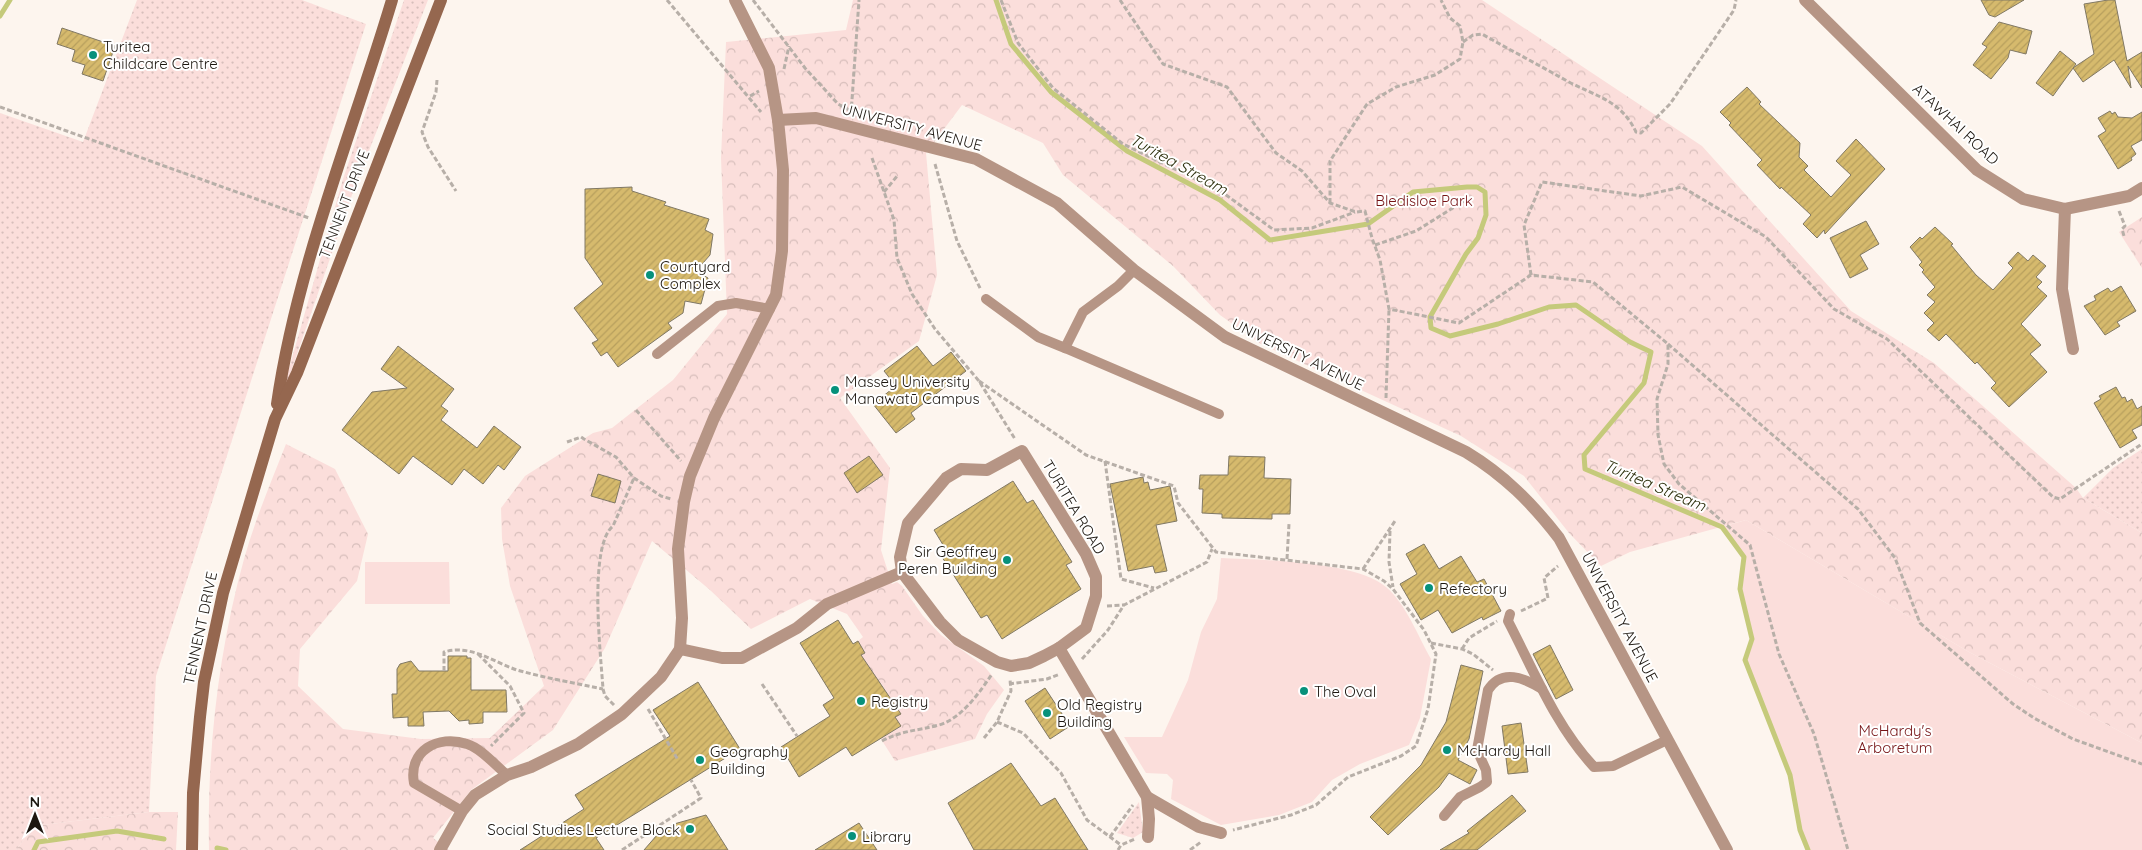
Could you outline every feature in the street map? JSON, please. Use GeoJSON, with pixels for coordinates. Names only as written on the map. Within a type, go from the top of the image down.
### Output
{"type":"FeatureCollection","features":[{"type":"Feature","properties":{"kind":"main road","name":"TENNENT DRIVE"},"geometry":{"type":"LineString","coordinates":[[192,850],[193,793],[204,682],[223,593],[275,419],[284,360],[322,222],[392,0]]}},
{"type":"Feature","properties":{"kind":"main road","name":"TENNENT DRIVE"},"geometry":{"type":"LineString","coordinates":[[275,419],[297,373],[441,0]]}},
{"type":"Feature","properties":{"kind":"street"},"geometry":{"type":"LineString","coordinates":[[440,850],[462,811],[475,795],[507,775],[531,767],[578,744],[622,714],[661,677],[680,649],[682,618],[678,549],[684,502],[690,476],[714,418],[776,295],[783,232],[783,170],[778,120],[769,68],[735,0]]}},
{"type":"Feature","properties":{"kind":"street","name":"ATAWHAI ROAD"},"geometry":{"type":"LineString","coordinates":[[1805,0],[1977,170],[2023,198],[2064,209],[2130,196],[2142,188]]}},
{"type":"Feature","properties":{"kind":"street","name":"UNIVERSITY AVENUE"},"geometry":{"type":"LineString","coordinates":[[778,120],[816,118],[976,159],[1057,203],[1134,270],[1225,337],[1466,452],[1491,467],[1537,509],[1570,555],[1726,850]]}},
{"type":"Feature","properties":{"kind":"street"},"geometry":{"type":"LineString","coordinates":[[2064,209],[2062,289],[2074,349]]}},
{"type":"Feature","properties":{"kind":"street","name":"TURITEA ROAD"},"geometry":{"type":"LineString","coordinates":[[902,572],[900,558],[908,523],[946,478],[961,469],[987,470],[1022,452],[1086,554],[1096,577],[1096,596],[1086,628],[1059,648],[1029,663],[1012,666]]}},
{"type":"Feature","properties":{"kind":"street"},"geometry":{"type":"LineString","coordinates":[[680,649],[722,658],[742,658],[797,628],[827,604],[902,572],[940,622],[958,640],[998,662],[1012,666]]}},
{"type":"Feature","properties":{"kind":"street"},"geometry":{"type":"LineString","coordinates":[[1059,648],[1145,794],[1149,819],[1148,837]]}},
{"type":"Feature","properties":{"kind":"street"},"geometry":{"type":"LineString","coordinates":[[1145,794],[1198,827],[1221,833]]}},
{"type":"Feature","properties":{"kind":"lane"},"geometry":{"type":"LineString","coordinates":[[1065,348],[1082,312],[1118,286],[1134,270]]}},
{"type":"Feature","properties":{"kind":"lane"},"geometry":{"type":"LineString","coordinates":[[986,299],[1038,337],[1219,414]]}},
{"type":"Feature","properties":{"kind":"lane"},"geometry":{"type":"LineString","coordinates":[[657,354],[718,306],[736,303],[770,309]]}},
{"type":"Feature","properties":{"kind":"lane"},"geometry":{"type":"LineString","coordinates":[[1510,614],[1508,621],[1543,690],[1575,746],[1594,767],[1613,766],[1668,740]]}},
{"type":"Feature","properties":{"kind":"lane"},"geometry":{"type":"LineString","coordinates":[[1444,816],[1460,797],[1487,782],[1486,770],[1477,750],[1488,690],[1492,684],[1504,677],[1524,678],[1543,690]]}},
{"type":"Feature","properties":{"kind":"lane"},"geometry":{"type":"LineString","coordinates":[[462,811],[414,783],[412,769],[418,756],[429,746],[450,740],[468,744],[507,775]]}},
{"type":"Feature","properties":{"kind":"path"},"geometry":{"type":"LineString","coordinates":[[666,0],[750,96],[765,119]]}},
{"type":"Feature","properties":{"kind":"path"},"geometry":{"type":"LineString","coordinates":[[753,0],[805,68],[832,97],[851,112],[859,0]]}},
{"type":"Feature","properties":{"kind":"path"},"geometry":{"type":"LineString","coordinates":[[1002,0],[1018,43],[1054,88],[1123,144],[1222,192],[1274,230],[1312,228],[1356,212],[1365,211],[1380,260],[1389,309],[1385,401]]}},
{"type":"Feature","properties":{"kind":"path"},"geometry":{"type":"LineString","coordinates":[[1120,0],[1163,64],[1227,87],[1276,153],[1302,170],[1330,203],[1356,212]]}},
{"type":"Feature","properties":{"kind":"path"},"geometry":{"type":"LineString","coordinates":[[1330,203],[1330,161],[1367,104],[1396,87],[1435,75],[1460,59],[1464,42],[1460,26],[1450,18],[1441,0]]}},
{"type":"Feature","properties":{"kind":"path"},"geometry":{"type":"LineString","coordinates":[[1464,42],[1473,35],[1482,34],[1576,86],[1597,93],[1627,116],[1636,132],[1641,132],[1670,104],[1734,10],[1736,0]]}},
{"type":"Feature","properties":{"kind":"path"},"geometry":{"type":"LineString","coordinates":[[782,76],[789,46]]}},
{"type":"Feature","properties":{"kind":"path"},"geometry":{"type":"LineString","coordinates":[[437,80],[436,92],[422,132],[428,147],[456,190]]}},
{"type":"Feature","properties":{"kind":"path"},"geometry":{"type":"LineString","coordinates":[[750,96],[759,91]]}},
{"type":"Feature","properties":{"kind":"path"},"geometry":{"type":"LineString","coordinates":[[0,107],[322,222]]}},
{"type":"Feature","properties":{"kind":"path"},"geometry":{"type":"LineString","coordinates":[[872,158],[894,220],[897,258],[912,294],[935,330],[980,381],[1022,452]]}},
{"type":"Feature","properties":{"kind":"path"},"geometry":{"type":"LineString","coordinates":[[935,164],[957,241],[986,299]]}},
{"type":"Feature","properties":{"kind":"path"},"geometry":{"type":"LineString","coordinates":[[883,192],[898,175]]}},
{"type":"Feature","properties":{"kind":"path"},"geometry":{"type":"LineString","coordinates":[[1531,275],[1524,225],[1542,182],[1641,196],[1682,187],[1766,237],[1834,309],[1888,340],[2053,497],[2060,500],[2142,444]]}},
{"type":"Feature","properties":{"kind":"path"},"geometry":{"type":"LineString","coordinates":[[1375,245],[1416,231],[1468,199]]}},
{"type":"Feature","properties":{"kind":"path"},"geometry":{"type":"LineString","coordinates":[[2122,229],[2124,236]]}},
{"type":"Feature","properties":{"kind":"path"},"geometry":{"type":"LineString","coordinates":[[1389,309],[1459,323],[1531,275],[1594,282],[1858,510],[1895,558],[1920,623],[2013,704],[2034,718],[2073,739],[2142,764]]}},
{"type":"Feature","properties":{"kind":"path"},"geometry":{"type":"LineString","coordinates":[[1668,344],[1668,364],[1657,399],[1658,435],[1664,464],[1678,484],[1750,545],[1780,654],[1814,734],[1848,850]]}},
{"type":"Feature","properties":{"kind":"path"},"geometry":{"type":"LineString","coordinates":[[980,381],[1086,454],[1174,486],[1178,503],[1216,552],[1362,569],[1384,581],[1393,588],[1405,603],[1436,654],[1428,710],[1416,746],[1401,756],[1348,777],[1316,805],[1291,815],[1211,836],[1190,850]]}},
{"type":"Feature","properties":{"kind":"path"},"geometry":{"type":"LineString","coordinates":[[636,410],[681,462]]}},
{"type":"Feature","properties":{"kind":"path"},"geometry":{"type":"LineString","coordinates":[[567,442],[581,437],[616,457],[634,478],[661,496],[674,500]]}},
{"type":"Feature","properties":{"kind":"path"},"geometry":{"type":"LineString","coordinates":[[1106,462],[1121,579],[1154,588]]}},
{"type":"Feature","properties":{"kind":"path"},"geometry":{"type":"LineString","coordinates":[[614,705],[605,696],[603,689],[598,573],[606,532],[613,526],[634,478]]}},
{"type":"Feature","properties":{"kind":"path"},"geometry":{"type":"LineString","coordinates":[[1362,569],[1390,531],[1394,521]]}},
{"type":"Feature","properties":{"kind":"path"},"geometry":{"type":"LineString","coordinates":[[1287,559],[1289,524]]}},
{"type":"Feature","properties":{"kind":"path"},"geometry":{"type":"LineString","coordinates":[[1390,531],[1389,562],[1393,588]]}},
{"type":"Feature","properties":{"kind":"path"},"geometry":{"type":"LineString","coordinates":[[1081,661],[1108,630],[1124,605],[1207,562],[1212,548]]}},
{"type":"Feature","properties":{"kind":"path"},"geometry":{"type":"LineString","coordinates":[[1532,607],[1548,598],[1544,578],[1570,555]]}},
{"type":"Feature","properties":{"kind":"path"},"geometry":{"type":"LineString","coordinates":[[1430,643],[1462,649],[1473,654],[1494,671]]}},
{"type":"Feature","properties":{"kind":"path"},"geometry":{"type":"LineString","coordinates":[[444,671],[444,652],[460,650],[476,652],[516,669],[603,689]]}},
{"type":"Feature","properties":{"kind":"path"},"geometry":{"type":"LineString","coordinates":[[476,652],[510,686],[524,713],[483,755]]}},
{"type":"Feature","properties":{"kind":"path"},"geometry":{"type":"LineString","coordinates":[[882,740],[900,732],[941,724],[960,713],[992,675],[998,662]]}},
{"type":"Feature","properties":{"kind":"path"},"geometry":{"type":"LineString","coordinates":[[984,738],[997,722],[1011,691],[1009,684],[1012,666]]}},
{"type":"Feature","properties":{"kind":"path"},"geometry":{"type":"LineString","coordinates":[[1009,684],[1047,679],[1063,673]]}},
{"type":"Feature","properties":{"kind":"path"},"geometry":{"type":"LineString","coordinates":[[762,684],[798,736]]}},
{"type":"Feature","properties":{"kind":"path"},"geometry":{"type":"LineString","coordinates":[[640,696],[678,760]]}},
{"type":"Feature","properties":{"kind":"path"},"geometry":{"type":"LineString","coordinates":[[997,722],[1023,733],[1061,773],[1087,820],[1121,845],[1118,850]]}},
{"type":"Feature","properties":{"kind":"path"},"geometry":{"type":"LineString","coordinates":[[622,850],[701,798],[691,780]]}},
{"type":"Feature","properties":{"kind":"path"},"geometry":{"type":"LineString","coordinates":[[1110,837],[1145,794]]}},
{"type":"Feature","properties":{"kind":"green space"},"geometry":{"type":"Polygon","coordinates":[[[137,0],[302,0],[366,24],[156,676],[149,812],[34,826],[16,850],[0,850],[0,113],[83,142],[137,0]]]}},
{"type":"Feature","properties":{"kind":"green space"},"geometry":{"type":"Polygon","coordinates":[[[404,0],[428,0],[354,189],[286,386],[284,386],[343,179],[404,0]]]}},
{"type":"Feature","properties":{"kind":"green space","name":"Bledisloe Park"},"geometry":{"type":"Polygon","coordinates":[[[853,0],[1482,0],[1702,146],[1851,311],[1934,363],[2076,488],[2083,498],[2142,533],[2142,743],[1969,652],[1746,520],[1630,552],[1601,566],[1569,533],[1524,476],[1461,436],[1261,344],[1220,315],[1173,266],[1063,175],[1043,143],[962,105],[926,153],[937,275],[919,341],[840,398],[890,468],[881,550],[892,584],[897,582],[902,586],[923,616],[941,635],[984,666],[1004,690],[987,714],[975,739],[895,761],[881,739],[901,726],[895,717],[900,714],[881,683],[876,686],[861,655],[865,653],[858,641],[863,637],[847,614],[810,599],[751,629],[710,590],[652,541],[605,648],[553,730],[471,790],[433,838],[449,850],[209,850],[212,740],[227,630],[248,544],[286,444],[335,469],[368,534],[357,581],[300,649],[298,686],[343,729],[421,739],[490,738],[544,686],[510,586],[502,539],[501,508],[525,476],[593,433],[612,428],[673,380],[727,314],[721,158],[726,42],[846,30],[853,0]]]}},
{"type":"Feature","properties":{"kind":"green space"},"geometry":{"type":"Polygon","coordinates":[[[2142,217],[2142,268],[2119,232],[2142,217]]]}},
{"type":"Feature","properties":{"kind":"green space"},"geometry":{"type":"Polygon","coordinates":[[[2142,449],[2142,533],[2083,498],[2113,468],[2142,449]]]}},
{"type":"Feature","properties":{"kind":"green space","name":"McHardy's Arboretum"},"geometry":{"type":"Polygon","coordinates":[[[1746,520],[1969,652],[2142,743],[2142,850],[1808,850],[1800,830],[1790,775],[1745,660],[1752,639],[1740,589],[1744,557],[1722,527],[1746,520]]]}},
{"type":"Feature","properties":{"kind":"green space","name":"The Oval"},"geometry":{"type":"Polygon","coordinates":[[[1221,558],[1283,561],[1331,567],[1372,578],[1386,587],[1400,602],[1431,659],[1420,718],[1409,745],[1360,764],[1332,780],[1312,802],[1279,815],[1221,825],[1171,799],[1173,780],[1167,774],[1146,773],[1124,737],[1162,737],[1188,680],[1201,632],[1217,599],[1221,558]]]}},
{"type":"Feature","properties":{"kind":"green space"},"geometry":{"type":"Polygon","coordinates":[[[365,562],[449,562],[450,604],[365,604],[365,562]]]}},
{"type":"Feature","properties":{"kind":"green space"},"geometry":{"type":"Polygon","coordinates":[[[1139,802],[1143,832],[1133,838],[1117,833],[1139,802]]]}},
{"type":"Feature","properties":{"kind":"green space"},"geometry":{"type":"Polygon","coordinates":[[[149,812],[178,812],[176,850],[16,850],[34,826],[149,812]]]}},
{"type":"Feature","properties":{"kind":"building"},"geometry":{"type":"Polygon","coordinates":[[[1981,0],[2024,0],[1995,17],[1989,15],[1981,0]]]}},
{"type":"Feature","properties":{"kind":"building"},"geometry":{"type":"Polygon","coordinates":[[[2115,0],[2127,61],[2142,52],[2142,88],[2128,66],[2131,88],[2114,60],[2083,82],[2073,68],[2094,54],[2084,4],[2115,0]]]}},
{"type":"Feature","properties":{"kind":"building"},"geometry":{"type":"Polygon","coordinates":[[[1999,22],[2032,31],[2026,54],[2010,50],[2008,58],[1991,79],[1973,65],[1987,47],[1982,44],[1999,22]]]}},
{"type":"Feature","properties":{"kind":"building","name":"Turitea Childcare Centre"},"geometry":{"type":"Polygon","coordinates":[[[62,28],[115,46],[103,81],[82,74],[85,65],[72,61],[75,50],[57,44],[62,28]]]}},
{"type":"Feature","properties":{"kind":"building"},"geometry":{"type":"Polygon","coordinates":[[[2060,51],[2076,64],[2053,96],[2036,83],[2060,51]]]}},
{"type":"Feature","properties":{"kind":"building"},"geometry":{"type":"Polygon","coordinates":[[[1747,87],[1761,102],[1759,104],[1800,143],[1799,157],[1808,166],[1804,170],[1831,197],[1851,175],[1836,161],[1856,139],[1885,169],[1825,234],[1824,230],[1817,238],[1803,224],[1811,215],[1781,187],[1780,189],[1757,165],[1762,160],[1729,125],[1731,123],[1720,112],[1747,87]]]}},
{"type":"Feature","properties":{"kind":"building"},"geometry":{"type":"Polygon","coordinates":[[[2110,111],[2112,114],[2115,112],[2118,117],[2132,118],[2142,112],[2142,140],[2131,146],[2136,154],[2131,158],[2132,160],[2118,169],[2098,136],[2106,131],[2098,118],[2110,111]]]}},
{"type":"Feature","properties":{"kind":"building","name":"Courtyard Complex"},"geometry":{"type":"Polygon","coordinates":[[[632,187],[632,191],[666,202],[664,205],[709,219],[705,230],[713,234],[710,255],[696,271],[708,278],[701,304],[685,301],[683,313],[668,323],[672,328],[618,367],[607,352],[601,356],[592,343],[598,340],[574,308],[603,284],[585,258],[585,189],[632,187]]]}},
{"type":"Feature","properties":{"kind":"building"},"geometry":{"type":"Polygon","coordinates":[[[1866,221],[1879,244],[1860,255],[1868,269],[1850,278],[1830,238],[1866,221]]]}},
{"type":"Feature","properties":{"kind":"building"},"geometry":{"type":"Polygon","coordinates":[[[1935,227],[1953,244],[1951,245],[1976,275],[1993,290],[2013,268],[2008,263],[2018,252],[2028,261],[2033,255],[2046,266],[2036,277],[2042,282],[2037,287],[2047,296],[2021,324],[2041,345],[2030,354],[2047,372],[2009,407],[1991,388],[1996,383],[1977,362],[1975,364],[1946,334],[1939,341],[1927,330],[1934,323],[1924,313],[1935,302],[1927,295],[1935,287],[1922,272],[1924,270],[1919,265],[1922,262],[1910,247],[1920,237],[1922,239],[1935,227]]]}},
{"type":"Feature","properties":{"kind":"building"},"geometry":{"type":"Polygon","coordinates":[[[2121,286],[2136,311],[2117,322],[2120,326],[2105,335],[2084,306],[2096,300],[2094,296],[2108,288],[2111,292],[2121,286]]]}},
{"type":"Feature","properties":{"kind":"building"},"geometry":{"type":"Polygon","coordinates":[[[398,346],[454,389],[441,406],[448,411],[441,420],[477,448],[494,426],[521,447],[504,470],[498,465],[483,484],[464,469],[452,485],[413,456],[399,474],[342,430],[372,392],[407,388],[381,369],[398,346]]]}},
{"type":"Feature","properties":{"kind":"building"},"geometry":{"type":"Polygon","coordinates":[[[917,346],[933,366],[951,352],[966,371],[911,413],[915,419],[896,433],[873,404],[896,386],[884,371],[917,346]]]}},
{"type":"Feature","properties":{"kind":"building"},"geometry":{"type":"Polygon","coordinates":[[[2116,387],[2122,398],[2125,397],[2127,402],[2132,399],[2137,409],[2142,406],[2142,425],[2132,430],[2137,438],[2120,448],[2094,403],[2101,399],[2099,396],[2116,387]]]}},
{"type":"Feature","properties":{"kind":"building"},"geometry":{"type":"Polygon","coordinates":[[[869,456],[883,475],[857,493],[844,473],[869,456]]]}},
{"type":"Feature","properties":{"kind":"building"},"geometry":{"type":"Polygon","coordinates":[[[1229,456],[1265,457],[1264,478],[1291,479],[1290,514],[1272,514],[1272,519],[1222,518],[1222,514],[1202,513],[1203,489],[1199,489],[1200,475],[1228,475],[1229,456]]]}},
{"type":"Feature","properties":{"kind":"building"},"geometry":{"type":"Polygon","coordinates":[[[598,474],[621,481],[615,503],[591,496],[598,474]]]}},
{"type":"Feature","properties":{"kind":"building"},"geometry":{"type":"Polygon","coordinates":[[[1143,477],[1144,483],[1148,482],[1150,490],[1170,486],[1177,521],[1156,525],[1167,571],[1155,573],[1153,566],[1128,571],[1110,484],[1143,477]]]}},
{"type":"Feature","properties":{"kind":"building","name":"Sir Geoffrey Peren Building"},"geometry":{"type":"Polygon","coordinates":[[[1013,481],[1027,503],[1033,500],[1072,562],[1066,565],[1081,589],[1002,639],[987,615],[981,618],[942,557],[948,553],[934,530],[1013,481]]]}},
{"type":"Feature","properties":{"kind":"building","name":"Refectory"},"geometry":{"type":"Polygon","coordinates":[[[1424,544],[1439,569],[1461,556],[1477,582],[1484,579],[1501,611],[1483,620],[1482,617],[1452,633],[1438,610],[1421,620],[1400,584],[1417,574],[1406,554],[1424,544]]]}},
{"type":"Feature","properties":{"kind":"building","name":"Registry"},"geometry":{"type":"Polygon","coordinates":[[[838,620],[853,644],[858,641],[865,653],[861,655],[901,714],[895,717],[901,726],[852,756],[846,747],[799,777],[781,747],[830,716],[823,705],[834,698],[800,643],[838,620]]]}},
{"type":"Feature","properties":{"kind":"building"},"geometry":{"type":"Polygon","coordinates":[[[1550,645],[1573,690],[1556,699],[1533,654],[1550,645]]]}},
{"type":"Feature","properties":{"kind":"building"},"geometry":{"type":"Polygon","coordinates":[[[448,656],[467,656],[467,658],[471,658],[471,690],[506,690],[507,712],[483,712],[483,723],[469,724],[469,720],[459,721],[449,711],[423,712],[424,726],[408,726],[408,717],[393,718],[392,694],[397,694],[397,669],[400,664],[411,661],[419,671],[448,671],[448,656]]]}},
{"type":"Feature","properties":{"kind":"building","name":"McHardy Hall"},"geometry":{"type":"Polygon","coordinates":[[[1461,665],[1483,671],[1469,739],[1458,760],[1477,770],[1470,784],[1449,773],[1439,787],[1388,835],[1370,817],[1421,765],[1446,722],[1461,665]]]}},
{"type":"Feature","properties":{"kind":"building","name":"Geography Building"},"geometry":{"type":"Polygon","coordinates":[[[698,682],[740,749],[596,838],[604,850],[520,850],[584,809],[575,795],[670,736],[653,710],[698,682]]]}},
{"type":"Feature","properties":{"kind":"building","name":"Old Registry Building"},"geometry":{"type":"Polygon","coordinates":[[[1045,688],[1070,726],[1050,739],[1025,701],[1045,688]]]}},
{"type":"Feature","properties":{"kind":"building"},"geometry":{"type":"Polygon","coordinates":[[[1521,723],[1528,772],[1508,774],[1502,726],[1521,723]]]}},
{"type":"Feature","properties":{"kind":"building"},"geometry":{"type":"Polygon","coordinates":[[[1011,763],[1041,806],[1055,798],[1088,850],[974,850],[948,803],[1011,763]]]}},
{"type":"Feature","properties":{"kind":"building"},"geometry":{"type":"Polygon","coordinates":[[[1512,795],[1526,811],[1477,850],[1440,850],[1469,833],[1467,831],[1512,795]]]}},
{"type":"Feature","properties":{"kind":"building","name":"Social Studies Lecture Block"},"geometry":{"type":"Polygon","coordinates":[[[706,815],[728,850],[644,850],[657,835],[674,824],[706,815]]]}},
{"type":"Feature","properties":{"kind":"building","name":"Library"},"geometry":{"type":"Polygon","coordinates":[[[859,823],[877,850],[815,850],[859,823]]]}},
{"type":"Feature","properties":{"kind":"waterway","name":"Turitea Stream"},"geometry":{"type":"LineString","coordinates":[[0,16],[10,0]]}},
{"type":"Feature","properties":{"kind":"waterway","name":"Turitea Stream"},"geometry":{"type":"LineString","coordinates":[[996,0],[1011,44],[1051,92],[1127,151],[1220,200],[1270,240],[1368,224],[1413,192],[1467,187],[1477,187],[1485,192],[1486,215],[1478,238],[1466,254],[1430,317],[1431,328],[1450,336],[1498,324],[1549,307],[1576,305],[1630,342],[1651,352],[1644,383],[1584,455],[1585,469],[1722,527],[1744,557],[1740,589],[1752,639],[1745,660],[1790,775],[1800,830],[1808,850]]}},
{"type":"Feature","properties":{"kind":"waterway"},"geometry":{"type":"LineString","coordinates":[[34,850],[38,842],[117,831],[164,839]]}},
{"type":"Feature","properties":{"kind":"waterway"},"geometry":{"type":"LineString","coordinates":[[217,848],[226,850]]}},
{"type":"Feature","properties":{"kind":"place","name":"Turitea Childcare Centre"},"geometry":{"type":"Point","coordinates":[93,55]}},
{"type":"Feature","properties":{"kind":"place","name":"Courtyard Complex"},"geometry":{"type":"Point","coordinates":[650,275]}},
{"type":"Feature","properties":{"kind":"place","name":"Massey University Manawatū Campus"},"geometry":{"type":"Point","coordinates":[835,390]}},
{"type":"Feature","properties":{"kind":"place","name":"Sir Geoffrey Peren Building"},"geometry":{"type":"Point","coordinates":[1007,560]}},
{"type":"Feature","properties":{"kind":"place","name":"Refectory"},"geometry":{"type":"Point","coordinates":[1429,588]}},
{"type":"Feature","properties":{"kind":"place","name":"The Oval"},"geometry":{"type":"Point","coordinates":[1304,691]}},
{"type":"Feature","properties":{"kind":"place","name":"Registry"},"geometry":{"type":"Point","coordinates":[861,701]}},
{"type":"Feature","properties":{"kind":"place","name":"Old Registry Building"},"geometry":{"type":"Point","coordinates":[1047,713]}},
{"type":"Feature","properties":{"kind":"place","name":"McHardy Hall"},"geometry":{"type":"Point","coordinates":[1447,750]}},
{"type":"Feature","properties":{"kind":"place","name":"Geography Building"},"geometry":{"type":"Point","coordinates":[700,760]}},
{"type":"Feature","properties":{"kind":"place","name":"Social Studies Lecture Block"},"geometry":{"type":"Point","coordinates":[690,829]}},
{"type":"Feature","properties":{"kind":"place","name":"Library"},"geometry":{"type":"Point","coordinates":[852,836]}}]}
